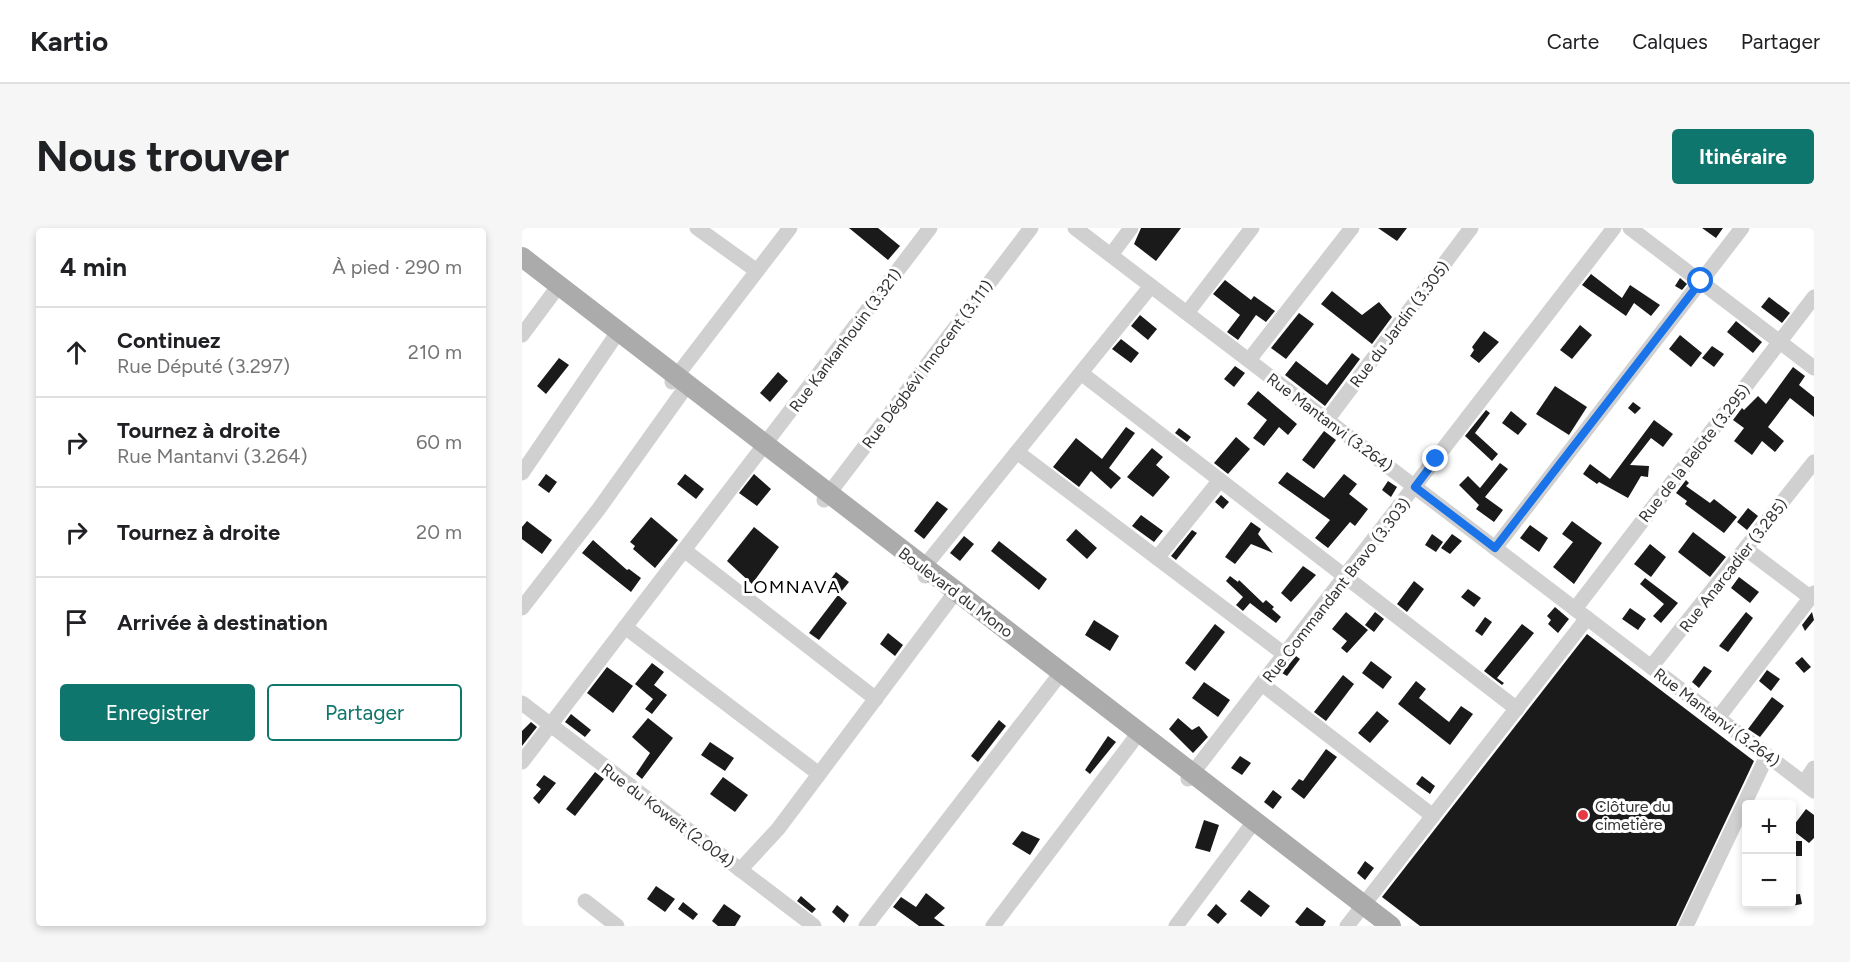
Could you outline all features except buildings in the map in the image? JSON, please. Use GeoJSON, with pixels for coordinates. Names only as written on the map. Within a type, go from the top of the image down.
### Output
{"type":"FeatureCollection","features":[{"type":"Feature","properties":{"kind":"main road","name":"Boulevard du Mono"},"geometry":{"type":"LineString","coordinates":[[522,256],[677,383]]}},
{"type":"Feature","properties":{"kind":"main road","name":"Boulevard du Mono"},"geometry":{"type":"LineString","coordinates":[[522,268],[763,448],[1190,776],[1357,914],[1391,926]]}},
{"type":"Feature","properties":{"kind":"main road","name":"Boulevard du Mono"},"geometry":{"type":"LineString","coordinates":[[924,573],[951,598],[1135,738],[1190,776],[1357,914],[1379,926]]}},
{"type":"Feature","properties":{"kind":"street"},"geometry":{"type":"LineString","coordinates":[[697,228],[757,271]]}},
{"type":"Feature","properties":{"kind":"street"},"geometry":{"type":"LineString","coordinates":[[522,609],[598,510],[677,383],[790,228]]}},
{"type":"Feature","properties":{"kind":"street","name":"Rue Kankanhouin (3.321)"},"geometry":{"type":"LineString","coordinates":[[522,762],[930,228]]}},
{"type":"Feature","properties":{"kind":"street","name":"Rue Dégbévi Innocent (3.111)"},"geometry":{"type":"LineString","coordinates":[[826,496],[1031,228]]}},
{"type":"Feature","properties":{"kind":"street","name":"Rue Mantanvi (3.264)"},"geometry":{"type":"LineString","coordinates":[[1075,228],[1809,787]]}},
{"type":"Feature","properties":{"kind":"street"},"geometry":{"type":"LineString","coordinates":[[1111,255],[1131,228]]}},
{"type":"Feature","properties":{"kind":"street"},"geometry":{"type":"LineString","coordinates":[[1187,313],[1252,228]]}},
{"type":"Feature","properties":{"kind":"street"},"geometry":{"type":"LineString","coordinates":[[1249,360],[1352,228]]}},
{"type":"Feature","properties":{"kind":"street","name":"Rue du Jardin (3.305)"},"geometry":{"type":"LineString","coordinates":[[1328,420],[1471,228]]}},
{"type":"Feature","properties":{"kind":"street","name":"Rue Commandant Bravo (3.303)"},"geometry":{"type":"LineString","coordinates":[[1190,776],[1614,228]]}},
{"type":"Feature","properties":{"kind":"street"},"geometry":{"type":"LineString","coordinates":[[1630,228],[1814,368]]}},
{"type":"Feature","properties":{"kind":"street"},"geometry":{"type":"LineString","coordinates":[[1495,548],[1742,228]]}},
{"type":"Feature","properties":{"kind":"street"},"geometry":{"type":"LineString","coordinates":[[924,573],[1017,452],[1151,286]]}},
{"type":"Feature","properties":{"kind":"street"},"geometry":{"type":"LineString","coordinates":[[522,335],[554,292]]}},
{"type":"Feature","properties":{"kind":"street","name":"Rue de la Belote (3.295)"},"geometry":{"type":"LineString","coordinates":[[1357,914],[1516,709],[1581,613],[1814,297]]}},
{"type":"Feature","properties":{"kind":"street"},"geometry":{"type":"LineString","coordinates":[[522,473],[614,338]]}},
{"type":"Feature","properties":{"kind":"street"},"geometry":{"type":"LineString","coordinates":[[1081,373],[1516,709]]}},
{"type":"Feature","properties":{"kind":"street"},"geometry":{"type":"LineString","coordinates":[[1017,452],[1284,654]]}},
{"type":"Feature","properties":{"kind":"street","name":"Rue Anarcadier (3.285)"},"geometry":{"type":"LineString","coordinates":[[1651,667],[1814,462]]}},
{"type":"Feature","properties":{"kind":"street"},"geometry":{"type":"LineString","coordinates":[[1157,558],[1220,480]]}},
{"type":"Feature","properties":{"kind":"street"},"geometry":{"type":"LineString","coordinates":[[1718,718],[1812,596],[1746,549]]}},
{"type":"Feature","properties":{"kind":"street"},"geometry":{"type":"LineString","coordinates":[[684,550],[876,699]]}},
{"type":"Feature","properties":{"kind":"street"},"geometry":{"type":"LineString","coordinates":[[740,870],[778,829],[951,598]]}},
{"type":"Feature","properties":{"kind":"street"},"geometry":{"type":"LineString","coordinates":[[625,627],[819,774]]}},
{"type":"Feature","properties":{"kind":"street"},"geometry":{"type":"LineString","coordinates":[[866,926],[1057,678]]}},
{"type":"Feature","properties":{"kind":"street"},"geometry":{"type":"LineString","coordinates":[[1262,684],[1433,816]]}},
{"type":"Feature","properties":{"kind":"street","name":"Rue du Koweït (2.004)"},"geometry":{"type":"LineString","coordinates":[[522,703],[814,926]]}},
{"type":"Feature","properties":{"kind":"street"},"geometry":{"type":"LineString","coordinates":[[993,926],[1135,738]]}},
{"type":"Feature","properties":{"kind":"street"},"geometry":{"type":"LineString","coordinates":[[1686,926],[1767,756]]}},
{"type":"Feature","properties":{"kind":"street"},"geometry":{"type":"LineString","coordinates":[[1809,787],[1814,768]]}},
{"type":"Feature","properties":{"kind":"street"},"geometry":{"type":"LineString","coordinates":[[1176,926],[1250,827]]}},
{"type":"Feature","properties":{"kind":"street"},"geometry":{"type":"LineString","coordinates":[[585,901],[618,926]]}},
{"type":"Feature","properties":{"kind":"place","name":"Clôture du cimetière"},"geometry":{"type":"Point","coordinates":[1583,815]}},
{"type":"Feature","properties":{"kind":"district","name":"LOMNAVA"},"geometry":{"type":"Point","coordinates":[792,587]}},
{"type":"Feature","properties":{"kind":"route"},"geometry":{"type":"LineString","coordinates":[[1436,459],[1415,487],[1495,548],[1701,281]]}}]}
